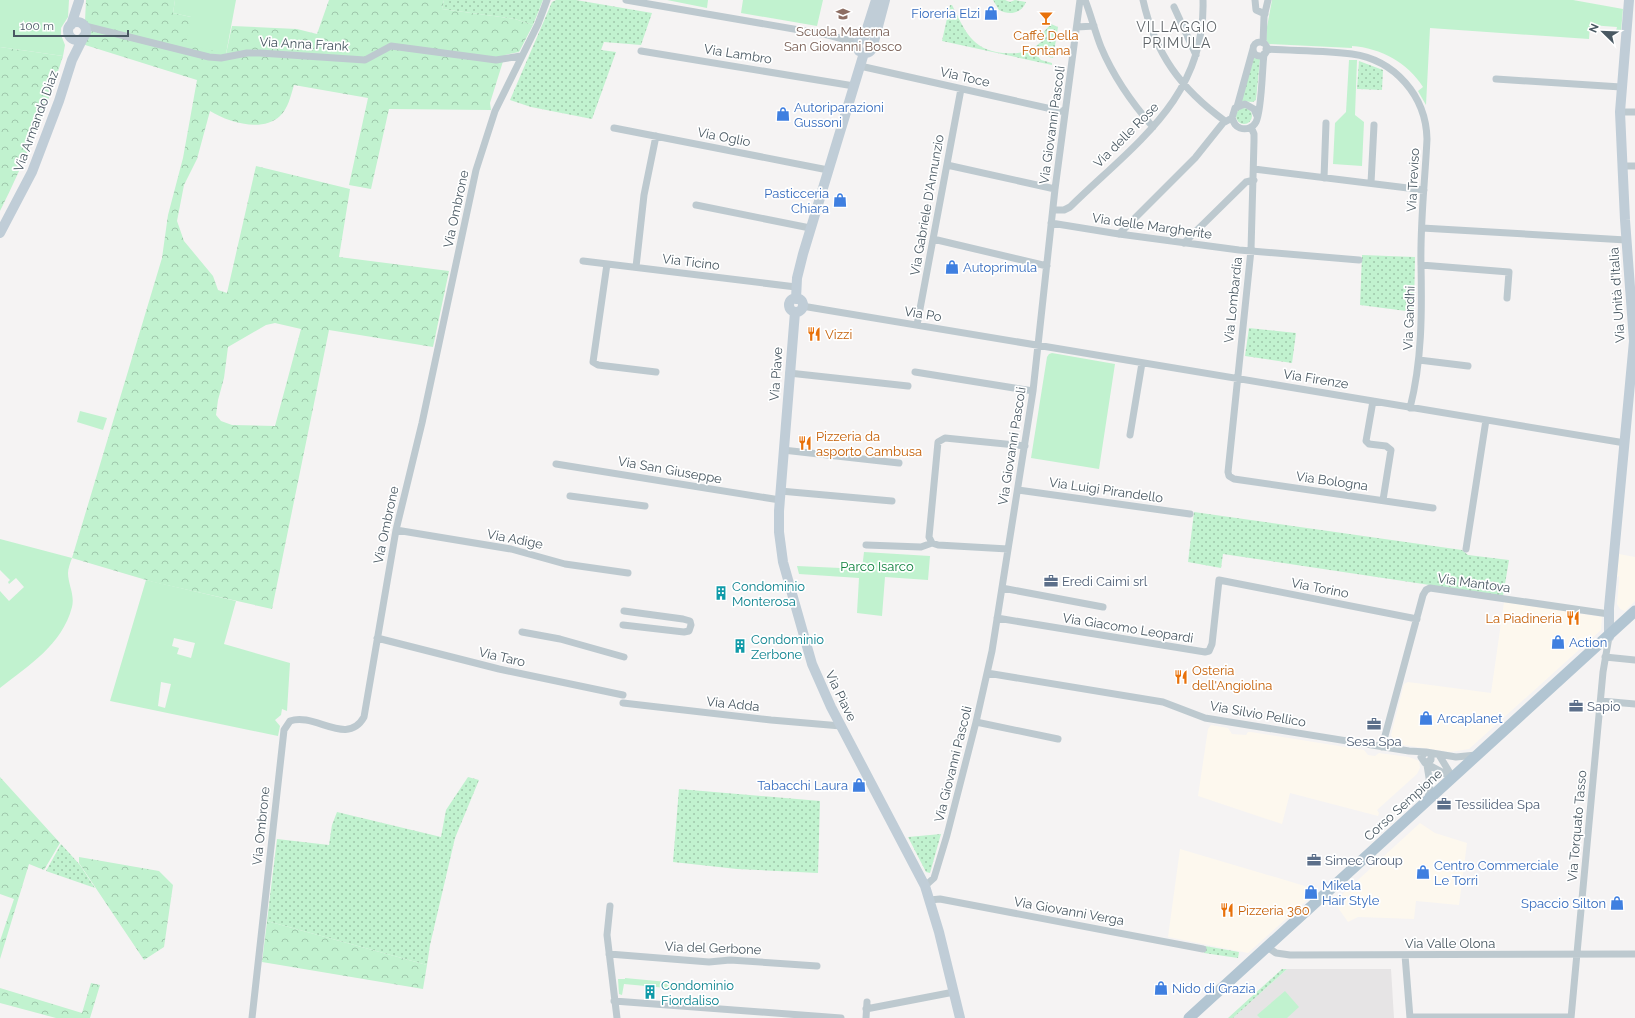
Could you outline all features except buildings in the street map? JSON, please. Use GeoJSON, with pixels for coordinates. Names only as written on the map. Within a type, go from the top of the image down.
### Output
{"type":"FeatureCollection","features":[{"type":"Feature","properties":{"kind":"main road","name":"Corso Sempione"},"geometry":{"type":"LineString","coordinates":[[1189,1018],[1635,612]]}},
{"type":"Feature","properties":{"kind":"street","name":"Via Armando Diaz"},"geometry":{"type":"LineString","coordinates":[[0,233],[34,168],[59,101],[72,60],[86,31],[79,0]]}},
{"type":"Feature","properties":{"kind":"street","name":"Via Armando Diaz"},"geometry":{"type":"LineString","coordinates":[[72,60],[73,46],[69,30],[79,0]]}},
{"type":"Feature","properties":{"kind":"street","name":"Via Ombrone"},"geometry":{"type":"LineString","coordinates":[[252,1018],[284,730],[290,720],[295,719],[306,720],[343,730],[353,729],[360,725],[364,717],[396,530],[422,423],[476,170],[495,111],[538,24],[547,0]]}},
{"type":"Feature","properties":{"kind":"street"},"geometry":{"type":"LineString","coordinates":[[626,0],[865,42]]}},
{"type":"Feature","properties":{"kind":"street"},"geometry":{"type":"LineString","coordinates":[[865,42],[876,0]]}},
{"type":"Feature","properties":{"kind":"street"},"geometry":{"type":"LineString","coordinates":[[865,42],[885,0]]}},
{"type":"Feature","properties":{"kind":"street","name":"Via Giovanni Pascoli"},"geometry":{"type":"LineString","coordinates":[[925,886],[932,882],[935,875],[976,722],[997,618],[1033,392],[1055,189],[1080,0]]}},
{"type":"Feature","properties":{"kind":"street"},"geometry":{"type":"LineString","coordinates":[[1085,0],[1101,48],[1118,82],[1132,103],[1153,127]]}},
{"type":"Feature","properties":{"kind":"street"},"geometry":{"type":"LineString","coordinates":[[1143,0],[1154,38],[1164,58],[1184,86],[1203,105],[1225,121]]}},
{"type":"Feature","properties":{"kind":"street","name":"Via delle Rose"},"geometry":{"type":"LineString","coordinates":[[1053,210],[1064,210],[1070,207],[1153,127],[1167,111],[1184,86],[1196,55],[1202,23],[1203,0]]}},
{"type":"Feature","properties":{"kind":"street"},"geometry":{"type":"LineString","coordinates":[[1255,0],[1256,10],[1264,16]]}},
{"type":"Feature","properties":{"kind":"street"},"geometry":{"type":"LineString","coordinates":[[1237,107],[1268,0]]}},
{"type":"Feature","properties":{"kind":"street","name":"Via Unità d'Italia"},"geometry":{"type":"LineString","coordinates":[[1609,637],[1609,614],[1634,341],[1626,240],[1620,112],[1629,0]]}},
{"type":"Feature","properties":{"kind":"street"},"geometry":{"type":"LineString","coordinates":[[1174,7],[1196,55]]}},
{"type":"Feature","properties":{"kind":"street"},"geometry":{"type":"LineString","coordinates":[[1257,116],[1254,109],[1248,104],[1241,104],[1233,111],[1232,118],[1238,127],[1245,129],[1251,127],[1255,123],[1257,116],[1264,49],[1264,16]]}},
{"type":"Feature","properties":{"kind":"street"},"geometry":{"type":"LineString","coordinates":[[71,25],[78,22],[84,25]]}},
{"type":"Feature","properties":{"kind":"street","name":"Via Anna Frank"},"geometry":{"type":"LineString","coordinates":[[84,25],[221,58],[246,53],[260,53],[365,60],[391,46],[496,60],[521,56]]}},
{"type":"Feature","properties":{"kind":"street"},"geometry":{"type":"LineString","coordinates":[[1077,27],[1094,26]]}},
{"type":"Feature","properties":{"kind":"street"},"geometry":{"type":"LineString","coordinates":[[71,36],[78,39],[84,36]]}},
{"type":"Feature","properties":{"kind":"street","name":"Via Piave"},"geometry":{"type":"LineString","coordinates":[[865,42],[858,49],[864,53],[810,228],[796,287],[798,305],[789,373],[783,450],[780,496],[780,543],[791,595],[815,672],[841,726],[925,886],[939,932],[960,1018]]}},
{"type":"Feature","properties":{"kind":"street"},"geometry":{"type":"LineString","coordinates":[[1253,48],[1258,42],[1264,49]]}},
{"type":"Feature","properties":{"kind":"street"},"geometry":{"type":"LineString","coordinates":[[1253,48],[1257,55],[1264,49]]}},
{"type":"Feature","properties":{"kind":"street","name":"Via Treviso"},"geometry":{"type":"LineString","coordinates":[[1264,49],[1353,54],[1376,62],[1394,72],[1414,94],[1423,111],[1426,127],[1422,228],[1626,240]]}},
{"type":"Feature","properties":{"kind":"street","name":"Via Lambro"},"geometry":{"type":"LineString","coordinates":[[641,51],[854,86]]}},
{"type":"Feature","properties":{"kind":"street","name":"Via Toce"},"geometry":{"type":"LineString","coordinates":[[860,66],[1065,112]]}},
{"type":"Feature","properties":{"kind":"street"},"geometry":{"type":"LineString","coordinates":[[1496,79],[1621,86]]}},
{"type":"Feature","properties":{"kind":"street","name":"Via Gabriele D'Annunzio"},"geometry":{"type":"LineString","coordinates":[[917,325],[961,89]]}},
{"type":"Feature","properties":{"kind":"street"},"geometry":{"type":"LineString","coordinates":[[1620,112],[1635,112]]}},
{"type":"Feature","properties":{"kind":"street"},"geometry":{"type":"LineString","coordinates":[[1119,234],[1195,158],[1225,121],[1232,118]]}},
{"type":"Feature","properties":{"kind":"street"},"geometry":{"type":"LineString","coordinates":[[1324,178],[1326,124]]}},
{"type":"Feature","properties":{"kind":"street"},"geometry":{"type":"LineString","coordinates":[[1371,183],[1374,125]]}},
{"type":"Feature","properties":{"kind":"street","name":"Via Lombardia"},"geometry":{"type":"LineString","coordinates":[[1229,476],[1237,379],[1251,250],[1254,136],[1251,127]]}},
{"type":"Feature","properties":{"kind":"street","name":"Via Oglio"},"geometry":{"type":"LineString","coordinates":[[614,128],[828,170]]}},
{"type":"Feature","properties":{"kind":"street"},"geometry":{"type":"LineString","coordinates":[[636,267],[644,195],[656,136]]}},
{"type":"Feature","properties":{"kind":"street"},"geometry":{"type":"LineString","coordinates":[[947,166],[1055,189]]}},
{"type":"Feature","properties":{"kind":"street"},"geometry":{"type":"LineString","coordinates":[[1622,166],[1635,166]]}},
{"type":"Feature","properties":{"kind":"street"},"geometry":{"type":"LineString","coordinates":[[1254,168],[1424,190]]}},
{"type":"Feature","properties":{"kind":"street"},"geometry":{"type":"LineString","coordinates":[[1184,243],[1246,182],[1254,180]]}},
{"type":"Feature","properties":{"kind":"street"},"geometry":{"type":"LineString","coordinates":[[696,205],[810,228]]}},
{"type":"Feature","properties":{"kind":"street","name":"Via delle Margherite"},"geometry":{"type":"LineString","coordinates":[[1051,223],[1184,243],[1359,260]]}},
{"type":"Feature","properties":{"kind":"street","name":"Via Gandhi"},"geometry":{"type":"LineString","coordinates":[[1410,408],[1417,380],[1419,360],[1422,290],[1422,228]]}},
{"type":"Feature","properties":{"kind":"street"},"geometry":{"type":"LineString","coordinates":[[933,239],[1047,266]]}},
{"type":"Feature","properties":{"kind":"street","name":"Via Ticino"},"geometry":{"type":"LineString","coordinates":[[583,261],[796,287]]}},
{"type":"Feature","properties":{"kind":"street"},"geometry":{"type":"LineString","coordinates":[[607,264],[593,362],[598,366],[656,372]]}},
{"type":"Feature","properties":{"kind":"street"},"geometry":{"type":"LineString","coordinates":[[1421,265],[1509,272],[1507,298]]}},
{"type":"Feature","properties":{"kind":"street","name":"Via Po"},"geometry":{"type":"LineString","coordinates":[[798,305],[1039,345]]}},
{"type":"Feature","properties":{"kind":"street","name":"Via Firenze"},"geometry":{"type":"LineString","coordinates":[[1039,345],[1625,443]]}},
{"type":"Feature","properties":{"kind":"street"},"geometry":{"type":"LineString","coordinates":[[1419,360],[1468,366]]}},
{"type":"Feature","properties":{"kind":"street"},"geometry":{"type":"LineString","coordinates":[[1130,435],[1142,362]]}},
{"type":"Feature","properties":{"kind":"street"},"geometry":{"type":"LineString","coordinates":[[915,372],[1033,392]]}},
{"type":"Feature","properties":{"kind":"street"},"geometry":{"type":"LineString","coordinates":[[789,373],[908,386]]}},
{"type":"Feature","properties":{"kind":"street"},"geometry":{"type":"LineString","coordinates":[[1373,401],[1366,441],[1369,444],[1386,446],[1391,450],[1383,500]]}},
{"type":"Feature","properties":{"kind":"street"},"geometry":{"type":"LineString","coordinates":[[1466,549],[1486,420]]}},
{"type":"Feature","properties":{"kind":"street"},"geometry":{"type":"LineString","coordinates":[[932,543],[930,537],[938,442],[945,438],[1025,446]]}},
{"type":"Feature","properties":{"kind":"street"},"geometry":{"type":"LineString","coordinates":[[783,450],[899,463]]}},
{"type":"Feature","properties":{"kind":"street","name":"Via San Giuseppe"},"geometry":{"type":"LineString","coordinates":[[556,464],[780,496],[892,501]]}},
{"type":"Feature","properties":{"kind":"street","name":"Via Bologna"},"geometry":{"type":"LineString","coordinates":[[1229,476],[1234,479],[1433,508]]}},
{"type":"Feature","properties":{"kind":"street","name":"Via Luigi Pirandello"},"geometry":{"type":"LineString","coordinates":[[1018,490],[1190,514]]}},
{"type":"Feature","properties":{"kind":"street"},"geometry":{"type":"LineString","coordinates":[[570,496],[645,506]]}},
{"type":"Feature","properties":{"kind":"street","name":"Via Adige"},"geometry":{"type":"LineString","coordinates":[[396,530],[511,549],[565,564],[628,573]]}},
{"type":"Feature","properties":{"kind":"street"},"geometry":{"type":"LineString","coordinates":[[866,545],[921,548],[932,543],[938,545],[1008,549]]}},
{"type":"Feature","properties":{"kind":"street","name":"Via Giacomo Leopardi"},"geometry":{"type":"LineString","coordinates":[[997,618],[1205,652],[1209,651],[1212,644],[1219,580]]}},
{"type":"Feature","properties":{"kind":"street","name":"Via Torino"},"geometry":{"type":"LineString","coordinates":[[1219,580],[1416,619]]}},
{"type":"Feature","properties":{"kind":"street"},"geometry":{"type":"LineString","coordinates":[[1002,588],[1103,607]]}},
{"type":"Feature","properties":{"kind":"street","name":"Via Mantova"},"geometry":{"type":"LineString","coordinates":[[1382,747],[1416,619],[1424,593],[1430,588],[1609,614]]}},
{"type":"Feature","properties":{"kind":"street"},"geometry":{"type":"LineString","coordinates":[[623,625],[684,632],[689,631],[692,625],[690,621],[684,619],[624,611]]}},
{"type":"Feature","properties":{"kind":"street"},"geometry":{"type":"LineString","coordinates":[[522,632],[560,639],[624,657]]}},
{"type":"Feature","properties":{"kind":"street","name":"Via Torquato Tasso"},"geometry":{"type":"LineString","coordinates":[[1571,1017],[1605,657],[1609,637]]}},
{"type":"Feature","properties":{"kind":"street","name":"Via Taro"},"geometry":{"type":"LineString","coordinates":[[377,638],[499,670],[623,699]]}},
{"type":"Feature","properties":{"kind":"street"},"geometry":{"type":"LineString","coordinates":[[1605,657],[1635,660]]}},
{"type":"Feature","properties":{"kind":"street","name":"Via Silvio Pellico"},"geometry":{"type":"LineString","coordinates":[[987,673],[1163,702],[1205,718],[1409,751],[1461,757],[1479,755]]}},
{"type":"Feature","properties":{"kind":"street","name":"Via Adda"},"geometry":{"type":"LineString","coordinates":[[623,699],[771,720],[841,726]]}},
{"type":"Feature","properties":{"kind":"street"},"geometry":{"type":"LineString","coordinates":[[1601,701],[1635,704]]}},
{"type":"Feature","properties":{"kind":"street"},"geometry":{"type":"LineString","coordinates":[[976,722],[1058,739]]}},
{"type":"Feature","properties":{"kind":"street","name":"Via Silvio Pellico"},"geometry":{"type":"LineString","coordinates":[[1409,751],[1453,778]]}},
{"type":"Feature","properties":{"kind":"street"},"geometry":{"type":"LineString","coordinates":[[1428,752],[1431,760],[1425,762],[1430,784],[1428,801]]}},
{"type":"Feature","properties":{"kind":"street"},"geometry":{"type":"LineString","coordinates":[[1439,755],[1453,778]]}},
{"type":"Feature","properties":{"kind":"street","name":"Via Giovanni Verga"},"geometry":{"type":"LineString","coordinates":[[930,900],[940,899],[1204,949]]}},
{"type":"Feature","properties":{"kind":"street"},"geometry":{"type":"LineString","coordinates":[[610,906],[607,935],[617,1018]]}},
{"type":"Feature","properties":{"kind":"street","name":"Via Valle Olona"},"geometry":{"type":"LineString","coordinates":[[1267,947],[1274,953],[1285,955],[1635,954]]}},
{"type":"Feature","properties":{"kind":"street","name":"Via del Gerbone"},"geometry":{"type":"LineString","coordinates":[[609,954],[709,962],[730,960],[817,966]]}},
{"type":"Feature","properties":{"kind":"street"},"geometry":{"type":"LineString","coordinates":[[1405,955],[1410,1018],[1571,1017]]}},
{"type":"Feature","properties":{"kind":"street"},"geometry":{"type":"LineString","coordinates":[[866,1018],[867,1005],[954,992]]}},
{"type":"Feature","properties":{"kind":"street"},"geometry":{"type":"LineString","coordinates":[[614,1001],[841,1018]]}},
{"type":"Feature","properties":{"kind":"shaded area"},"geometry":{"type":"Polygon","coordinates":[[[1619,554],[1635,557],[1635,601],[1625,611],[1620,609],[1617,604],[1619,554]]]}},
{"type":"Feature","properties":{"kind":"shaded area"},"geometry":{"type":"Polygon","coordinates":[[[1504,602],[1602,617],[1601,630],[1469,749],[1451,752],[1396,744],[1391,735],[1404,684],[1408,682],[1491,693],[1504,602]]]}},
{"type":"Feature","properties":{"kind":"shaded area"},"geometry":{"type":"Polygon","coordinates":[[[1211,725],[1228,728],[1232,734],[1246,735],[1248,732],[1251,732],[1364,750],[1368,755],[1375,756],[1379,753],[1409,757],[1419,761],[1420,768],[1417,774],[1377,810],[1379,813],[1378,816],[1290,793],[1282,824],[1198,796],[1208,729],[1211,725]]]}},
{"type":"Feature","properties":{"kind":"shaded area"},"geometry":{"type":"Polygon","coordinates":[[[1420,823],[1435,833],[1467,843],[1459,905],[1416,901],[1414,919],[1358,917],[1348,922],[1334,902],[1420,823]]]}},
{"type":"Feature","properties":{"kind":"shaded area"},"geometry":{"type":"Polygon","coordinates":[[[1180,849],[1318,890],[1248,953],[1168,937],[1180,849]]]}},
{"type":"Feature","properties":{"kind":"shaded area"},"geometry":{"type":"Polygon","coordinates":[[[1287,969],[1391,969],[1394,1018],[1233,1018],[1287,969]]]}},
{"type":"Feature","properties":{"kind":"green space"},"geometry":{"type":"Polygon","coordinates":[[[0,0],[69,0],[68,17],[61,28],[61,35],[65,45],[63,56],[0,47],[0,0]]]}},
{"type":"Feature","properties":{"kind":"green space"},"geometry":{"type":"Polygon","coordinates":[[[86,0],[175,0],[173,13],[191,17],[226,54],[232,26],[297,29],[317,34],[329,0],[444,0],[442,9],[515,19],[533,25],[519,52],[505,55],[490,103],[491,110],[389,109],[371,189],[349,185],[368,98],[294,85],[289,102],[283,113],[273,121],[264,124],[255,125],[235,122],[210,111],[197,159],[184,185],[177,221],[184,241],[213,276],[218,290],[227,293],[256,166],[350,189],[339,257],[449,271],[433,347],[329,330],[272,609],[153,582],[72,558],[162,258],[168,215],[183,158],[197,80],[82,44],[88,39],[90,33],[88,24],[85,21],[86,0]],[[275,323],[266,325],[228,347],[224,378],[218,400],[216,415],[221,421],[232,425],[275,426],[301,329],[275,323]]]}},
{"type":"Feature","properties":{"kind":"green space"},"geometry":{"type":"Polygon","coordinates":[[[175,0],[236,0],[226,54],[186,44],[191,17],[173,13],[175,0]]]}},
{"type":"Feature","properties":{"kind":"green space"},"geometry":{"type":"Polygon","coordinates":[[[444,0],[543,0],[533,25],[515,19],[442,9],[444,0]]]}},
{"type":"Feature","properties":{"kind":"green space"},"geometry":{"type":"Polygon","coordinates":[[[556,0],[576,0],[652,13],[641,45],[604,42],[601,50],[616,52],[592,119],[531,107],[510,100],[552,2],[556,0]]]}},
{"type":"Feature","properties":{"kind":"green space"},"geometry":{"type":"Polygon","coordinates":[[[667,0],[708,0],[707,8],[667,0]]]}},
{"type":"Feature","properties":{"kind":"green space"},"geometry":{"type":"Polygon","coordinates":[[[743,0],[823,0],[817,26],[741,13],[743,0]]]}},
{"type":"Feature","properties":{"kind":"green space"},"geometry":{"type":"Polygon","coordinates":[[[993,0],[1005,0],[1010,2],[1015,0],[1026,2],[1019,11],[1007,13],[999,10],[993,0]]]}},
{"type":"Feature","properties":{"kind":"green space"},"geometry":{"type":"Polygon","coordinates":[[[1272,0],[1573,0],[1623,9],[1621,31],[1616,31],[1617,27],[1590,25],[1589,39],[1430,28],[1426,105],[1418,91],[1423,87],[1417,78],[1393,58],[1373,50],[1352,46],[1352,48],[1269,44],[1266,40],[1272,0]]]}},
{"type":"Feature","properties":{"kind":"green space"},"geometry":{"type":"Polygon","coordinates":[[[950,5],[952,5],[970,37],[983,48],[1003,53],[1018,53],[1030,47],[1041,60],[1052,63],[1052,65],[942,41],[950,5]]]}},
{"type":"Feature","properties":{"kind":"green space"},"geometry":{"type":"Polygon","coordinates":[[[1051,24],[1058,27],[1053,58],[1043,55],[1036,46],[1041,42],[1038,38],[1051,24]]]}},
{"type":"Feature","properties":{"kind":"green space"},"geometry":{"type":"Polygon","coordinates":[[[0,47],[63,56],[50,96],[18,173],[0,211],[0,47]]]}},
{"type":"Feature","properties":{"kind":"green space"},"geometry":{"type":"Polygon","coordinates":[[[1254,57],[1260,59],[1256,100],[1253,102],[1241,101],[1254,57]]]}},
{"type":"Feature","properties":{"kind":"green space"},"geometry":{"type":"Polygon","coordinates":[[[1349,60],[1357,60],[1355,115],[1364,122],[1362,166],[1333,164],[1335,123],[1346,112],[1349,60]]]}},
{"type":"Feature","properties":{"kind":"green space"},"geometry":{"type":"Polygon","coordinates":[[[1359,61],[1383,70],[1382,90],[1357,89],[1359,61]]]}},
{"type":"Feature","properties":{"kind":"green space"},"geometry":{"type":"Polygon","coordinates":[[[1241,108],[1247,108],[1252,113],[1250,122],[1247,124],[1241,124],[1236,119],[1236,113],[1241,108]]]}},
{"type":"Feature","properties":{"kind":"green space"},"geometry":{"type":"Polygon","coordinates":[[[1362,255],[1415,257],[1414,312],[1360,305],[1362,255]]]}},
{"type":"Feature","properties":{"kind":"green space"},"geometry":{"type":"Polygon","coordinates":[[[1249,328],[1296,333],[1292,363],[1245,356],[1249,328]]]}},
{"type":"Feature","properties":{"kind":"green space"},"geometry":{"type":"Polygon","coordinates":[[[1052,353],[1115,364],[1099,469],[1031,458],[1047,357],[1052,353]]]}},
{"type":"Feature","properties":{"kind":"green space"},"geometry":{"type":"Polygon","coordinates":[[[80,411],[107,418],[103,430],[77,422],[80,411]]]}},
{"type":"Feature","properties":{"kind":"green space"},"geometry":{"type":"Polygon","coordinates":[[[1194,512],[1462,550],[1468,555],[1509,560],[1503,596],[1223,554],[1221,568],[1188,562],[1194,512]]]}},
{"type":"Feature","properties":{"kind":"green space"},"geometry":{"type":"Polygon","coordinates":[[[0,539],[72,558],[68,573],[73,603],[61,632],[52,643],[33,662],[0,688],[0,591],[9,601],[24,587],[16,578],[9,584],[8,582],[10,580],[0,570],[0,539]]]}},
{"type":"Feature","properties":{"kind":"green space","name":"Parco Isarco"},"geometry":{"type":"Polygon","coordinates":[[[864,552],[930,556],[928,580],[885,577],[882,616],[857,613],[859,578],[799,574],[797,566],[862,569],[864,552]]]}},
{"type":"Feature","properties":{"kind":"green space"},"geometry":{"type":"Polygon","coordinates":[[[146,580],[236,601],[224,644],[290,663],[287,711],[282,709],[281,715],[275,720],[280,726],[278,736],[110,701],[146,580]],[[174,638],[172,646],[179,648],[177,654],[191,658],[195,643],[174,638]],[[161,682],[158,706],[165,708],[171,684],[161,682]]]}},
{"type":"Feature","properties":{"kind":"green space"},"geometry":{"type":"Polygon","coordinates":[[[0,777],[60,843],[44,870],[29,864],[0,959],[0,941],[14,899],[0,894],[0,777]]]}},
{"type":"Feature","properties":{"kind":"green space"},"geometry":{"type":"Polygon","coordinates":[[[468,777],[479,780],[455,838],[430,945],[427,965],[267,921],[277,839],[329,845],[332,825],[337,812],[441,837],[446,810],[468,777]]]}},
{"type":"Feature","properties":{"kind":"green space"},"geometry":{"type":"Polygon","coordinates":[[[679,789],[820,801],[818,873],[737,869],[673,862],[679,789]]]}},
{"type":"Feature","properties":{"kind":"green space"},"geometry":{"type":"Polygon","coordinates":[[[941,834],[930,873],[926,872],[908,837],[941,834]]]}},
{"type":"Feature","properties":{"kind":"green space"},"geometry":{"type":"Polygon","coordinates":[[[61,844],[80,865],[95,888],[46,871],[61,844]]]}},
{"type":"Feature","properties":{"kind":"green space"},"geometry":{"type":"Polygon","coordinates":[[[79,857],[159,871],[173,885],[164,947],[144,960],[79,863],[79,857]]]}},
{"type":"Feature","properties":{"kind":"green space"},"geometry":{"type":"Polygon","coordinates":[[[267,921],[427,965],[423,989],[262,962],[267,921]]]}},
{"type":"Feature","properties":{"kind":"green space"},"geometry":{"type":"Polygon","coordinates":[[[1205,946],[1239,952],[1238,958],[1204,953],[1205,946]]]}},
{"type":"Feature","properties":{"kind":"green space"},"geometry":{"type":"Polygon","coordinates":[[[1282,969],[1287,969],[1233,1018],[1228,1018],[1282,969]]]}},
{"type":"Feature","properties":{"kind":"green space"},"geometry":{"type":"Polygon","coordinates":[[[625,978],[678,983],[678,989],[624,984],[622,995],[619,994],[618,979],[625,978]]]}},
{"type":"Feature","properties":{"kind":"green space"},"geometry":{"type":"Polygon","coordinates":[[[91,983],[100,985],[90,1018],[56,1018],[0,1003],[0,988],[82,1013],[91,983]]]}},
{"type":"Feature","properties":{"kind":"green space"},"geometry":{"type":"Polygon","coordinates":[[[1285,991],[1299,1007],[1287,1018],[1260,1018],[1257,1015],[1285,991]]]}},
{"type":"Feature","properties":{"kind":"place","name":"Fioreria Elzi"},"geometry":{"type":"Point","coordinates":[991,13]}},
{"type":"Feature","properties":{"kind":"place","name":"Scuola Materna San Giovanni Bosco"},"geometry":{"type":"Point","coordinates":[843,14]}},
{"type":"Feature","properties":{"kind":"place","name":"Caffè Della Fontana"},"geometry":{"type":"Point","coordinates":[1046,18]}},
{"type":"Feature","properties":{"kind":"place","name":"Autoriparazioni Gussoni"},"geometry":{"type":"Point","coordinates":[783,114]}},
{"type":"Feature","properties":{"kind":"place","name":"Pasticceria Chiara"},"geometry":{"type":"Point","coordinates":[840,200]}},
{"type":"Feature","properties":{"kind":"place","name":"Autoprimula"},"geometry":{"type":"Point","coordinates":[952,267]}},
{"type":"Feature","properties":{"kind":"place","name":"Vizzi"},"geometry":{"type":"Point","coordinates":[814,334]}},
{"type":"Feature","properties":{"kind":"place","name":"Pizzeria da asporto Cambusa"},"geometry":{"type":"Point","coordinates":[805,443]}},
{"type":"Feature","properties":{"kind":"place","name":"Eredi Caimi srl"},"geometry":{"type":"Point","coordinates":[1051,581]}},
{"type":"Feature","properties":{"kind":"place","name":"Condominio Monterosa"},"geometry":{"type":"Point","coordinates":[721,593]}},
{"type":"Feature","properties":{"kind":"place","name":"La Piadineria"},"geometry":{"type":"Point","coordinates":[1573,618]}},
{"type":"Feature","properties":{"kind":"place","name":"Action"},"geometry":{"type":"Point","coordinates":[1558,642]}},
{"type":"Feature","properties":{"kind":"place","name":"Condominio Zerbone"},"geometry":{"type":"Point","coordinates":[740,646]}},
{"type":"Feature","properties":{"kind":"place","name":"Osteria dell'Angiolina"},"geometry":{"type":"Point","coordinates":[1181,677]}},
{"type":"Feature","properties":{"kind":"place","name":"Sapio"},"geometry":{"type":"Point","coordinates":[1576,706]}},
{"type":"Feature","properties":{"kind":"place","name":"Arcaplanet"},"geometry":{"type":"Point","coordinates":[1426,718]}},
{"type":"Feature","properties":{"kind":"place","name":"Sesa Spa"},"geometry":{"type":"Point","coordinates":[1374,724]}},
{"type":"Feature","properties":{"kind":"place","name":"Tabacchi Laura"},"geometry":{"type":"Point","coordinates":[859,785]}},
{"type":"Feature","properties":{"kind":"place","name":"Tessilidea Spa"},"geometry":{"type":"Point","coordinates":[1444,804]}},
{"type":"Feature","properties":{"kind":"place","name":"Simec Group"},"geometry":{"type":"Point","coordinates":[1314,860]}},
{"type":"Feature","properties":{"kind":"place","name":"Centro Commerciale Le Torri"},"geometry":{"type":"Point","coordinates":[1423,872]}},
{"type":"Feature","properties":{"kind":"place","name":"Mikela Hair Style"},"geometry":{"type":"Point","coordinates":[1311,892]}},
{"type":"Feature","properties":{"kind":"place","name":"Spaccio Silton"},"geometry":{"type":"Point","coordinates":[1617,903]}},
{"type":"Feature","properties":{"kind":"place","name":"Pizzeria 360"},"geometry":{"type":"Point","coordinates":[1227,910]}},
{"type":"Feature","properties":{"kind":"place","name":"Nido di Grazia"},"geometry":{"type":"Point","coordinates":[1161,988]}},
{"type":"Feature","properties":{"kind":"place","name":"Condominio Fiordaliso"},"geometry":{"type":"Point","coordinates":[650,992]}},
{"type":"Feature","properties":{"kind":"district","name":"VILLAGGIO PRIMULA"},"geometry":{"type":"Point","coordinates":[1177,36]}}]}
